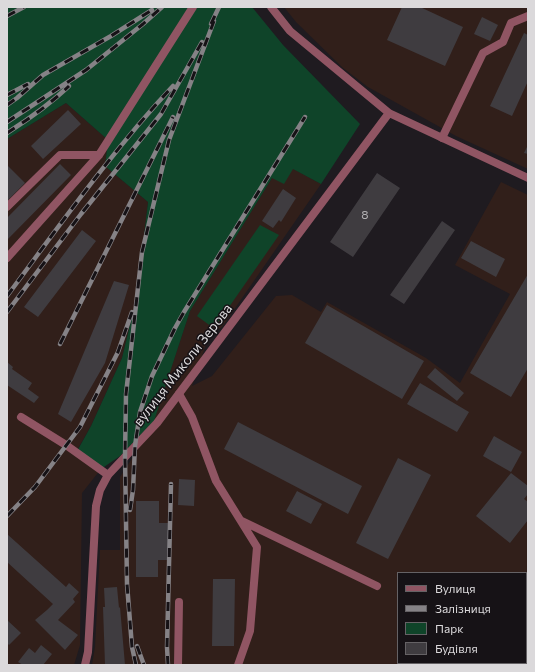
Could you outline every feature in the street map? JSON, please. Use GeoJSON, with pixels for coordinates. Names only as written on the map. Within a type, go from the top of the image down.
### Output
{"type":"FeatureCollection","features":[{"type":"Feature","properties":{"kind":"street"},"geometry":{"type":"LineString","coordinates":[[7,258],[99,155],[193,7]]}},
{"type":"Feature","properties":{"kind":"street"},"geometry":{"type":"LineString","coordinates":[[271,7],[290,31],[389,114],[528,178]]}},
{"type":"Feature","properties":{"kind":"street"},"geometry":{"type":"LineString","coordinates":[[442,138],[483,53],[503,42],[511,23],[528,16]]}},
{"type":"Feature","properties":{"kind":"street","name":"вулиця Миколи Зерова"},"geometry":{"type":"LineString","coordinates":[[85,665],[88,652],[96,506],[100,490],[108,475],[157,423],[389,114]]}},
{"type":"Feature","properties":{"kind":"street"},"geometry":{"type":"LineString","coordinates":[[7,207],[60,155],[99,155]]}},
{"type":"Feature","properties":{"kind":"street"},"geometry":{"type":"LineString","coordinates":[[179,394],[192,417],[216,481],[257,547],[250,631],[238,665]]}},
{"type":"Feature","properties":{"kind":"street"},"geometry":{"type":"LineString","coordinates":[[21,417],[66,445],[108,475]]}},
{"type":"Feature","properties":{"kind":"street"},"geometry":{"type":"LineString","coordinates":[[241,520],[377,586]]}},
{"type":"Feature","properties":{"kind":"street"},"geometry":{"type":"LineString","coordinates":[[178,665],[179,602]]}},
{"type":"Feature","properties":{"kind":"shaded area"},"geometry":{"type":"Polygon","coordinates":[[[284,7],[528,7],[528,169],[456,136],[368,87],[343,68],[296,22],[284,7]]]}},
{"type":"Feature","properties":{"kind":"shaded area"},"geometry":{"type":"Polygon","coordinates":[[[66,103],[108,140],[105,166],[148,202],[137,296],[122,358],[91,426],[76,452],[101,469],[82,493],[80,645],[74,665],[7,665],[7,139],[66,103]]]}},
{"type":"Feature","properties":{"kind":"shaded area"},"geometry":{"type":"Polygon","coordinates":[[[292,168],[321,184],[222,327],[209,335],[192,386],[212,376],[276,296],[292,295],[321,312],[327,302],[426,358],[460,383],[510,294],[455,265],[501,182],[528,195],[528,665],[92,665],[95,647],[100,550],[120,550],[120,477],[151,429],[190,311],[272,178],[292,168]]]}},
{"type":"Feature","properties":{"kind":"green space"},"geometry":{"type":"Polygon","coordinates":[[[7,7],[252,7],[283,45],[360,124],[321,184],[293,169],[284,184],[272,178],[190,311],[154,421],[120,456],[101,469],[76,453],[91,426],[122,358],[137,296],[148,202],[105,166],[108,140],[66,103],[7,139],[7,7]]]}},
{"type":"Feature","properties":{"kind":"green space"},"geometry":{"type":"Polygon","coordinates":[[[260,225],[279,235],[220,320],[212,327],[197,316],[260,225]]]}},
{"type":"Feature","properties":{"kind":"building"},"geometry":{"type":"Polygon","coordinates":[[[402,7],[420,7],[463,27],[445,66],[387,40],[402,7]]]}},
{"type":"Feature","properties":{"kind":"building"},"geometry":{"type":"Polygon","coordinates":[[[482,17],[498,25],[490,41],[474,34],[482,17]]]}},
{"type":"Feature","properties":{"kind":"building"},"geometry":{"type":"Polygon","coordinates":[[[524,33],[528,35],[528,81],[512,116],[490,106],[524,33]]]}},
{"type":"Feature","properties":{"kind":"building"},"geometry":{"type":"Polygon","coordinates":[[[68,110],[81,124],[43,159],[31,146],[68,110]]]}},
{"type":"Feature","properties":{"kind":"building"},"geometry":{"type":"Polygon","coordinates":[[[528,145],[528,154],[524,153],[528,145]]]}},
{"type":"Feature","properties":{"kind":"building"},"geometry":{"type":"Polygon","coordinates":[[[60,164],[71,175],[7,240],[7,218],[60,164]]]}},
{"type":"Feature","properties":{"kind":"building"},"geometry":{"type":"Polygon","coordinates":[[[7,165],[25,183],[7,201],[7,165]]]}},
{"type":"Feature","properties":{"kind":"building"},"geometry":{"type":"Polygon","coordinates":[[[377,173],[400,188],[353,257],[330,242],[377,173]]]}},
{"type":"Feature","properties":{"kind":"building"},"geometry":{"type":"Polygon","coordinates":[[[283,189],[296,198],[281,222],[279,220],[273,228],[262,221],[283,189]]]}},
{"type":"Feature","properties":{"kind":"building"},"geometry":{"type":"Polygon","coordinates":[[[442,221],[455,230],[404,304],[390,295],[442,221]]]}},
{"type":"Feature","properties":{"kind":"building"},"geometry":{"type":"Polygon","coordinates":[[[82,230],[96,241],[38,317],[24,307],[82,230]]]}},
{"type":"Feature","properties":{"kind":"building"},"geometry":{"type":"Polygon","coordinates":[[[471,241],[505,259],[496,277],[461,258],[471,241]]]}},
{"type":"Feature","properties":{"kind":"building"},"geometry":{"type":"Polygon","coordinates":[[[528,274],[528,368],[511,397],[470,373],[528,274]]]}},
{"type":"Feature","properties":{"kind":"building"},"geometry":{"type":"Polygon","coordinates":[[[114,281],[129,285],[105,363],[71,422],[58,414],[114,281]]]}},
{"type":"Feature","properties":{"kind":"building"},"geometry":{"type":"Polygon","coordinates":[[[327,305],[424,361],[402,399],[305,343],[327,305]]]}},
{"type":"Feature","properties":{"kind":"building"},"geometry":{"type":"Polygon","coordinates":[[[7,362],[13,367],[12,369],[32,383],[28,389],[39,397],[34,403],[7,385],[7,362]]]}},
{"type":"Feature","properties":{"kind":"building"},"geometry":{"type":"Polygon","coordinates":[[[435,368],[464,393],[457,401],[427,377],[435,368]]]}},
{"type":"Feature","properties":{"kind":"building"},"geometry":{"type":"Polygon","coordinates":[[[420,383],[469,412],[457,432],[407,404],[420,383]]]}},
{"type":"Feature","properties":{"kind":"building"},"geometry":{"type":"Polygon","coordinates":[[[238,422],[362,486],[348,514],[224,449],[238,422]]]}},
{"type":"Feature","properties":{"kind":"building"},"geometry":{"type":"Polygon","coordinates":[[[494,436],[522,452],[511,472],[483,456],[494,436]]]}},
{"type":"Feature","properties":{"kind":"building"},"geometry":{"type":"Polygon","coordinates":[[[398,458],[431,475],[388,559],[356,543],[398,458]]]}},
{"type":"Feature","properties":{"kind":"building"},"geometry":{"type":"Polygon","coordinates":[[[511,473],[528,486],[528,494],[524,499],[528,502],[528,520],[510,543],[476,516],[511,473]]]}},
{"type":"Feature","properties":{"kind":"building"},"geometry":{"type":"Polygon","coordinates":[[[179,479],[195,480],[194,506],[178,505],[179,479]]]}},
{"type":"Feature","properties":{"kind":"building"},"geometry":{"type":"Polygon","coordinates":[[[297,491],[322,504],[311,524],[286,511],[297,491]]]}},
{"type":"Feature","properties":{"kind":"building"},"geometry":{"type":"Polygon","coordinates":[[[136,501],[159,501],[159,523],[168,523],[168,560],[158,560],[158,577],[136,577],[136,501]]]}},
{"type":"Feature","properties":{"kind":"building"},"geometry":{"type":"Polygon","coordinates":[[[7,534],[66,587],[69,583],[79,592],[73,599],[75,602],[58,620],[78,635],[65,650],[35,620],[53,604],[7,562],[7,534]]]}},
{"type":"Feature","properties":{"kind":"building"},"geometry":{"type":"Polygon","coordinates":[[[213,579],[235,579],[234,646],[212,646],[213,579]]]}},
{"type":"Feature","properties":{"kind":"building"},"geometry":{"type":"Polygon","coordinates":[[[117,587],[125,665],[105,665],[103,607],[105,607],[104,588],[117,587]]]}},
{"type":"Feature","properties":{"kind":"building"},"geometry":{"type":"Polygon","coordinates":[[[7,620],[21,633],[9,645],[7,643],[7,620]]]}},
{"type":"Feature","properties":{"kind":"building"},"geometry":{"type":"Polygon","coordinates":[[[528,642],[528,665],[512,665],[527,664],[528,642]]]}},
{"type":"Feature","properties":{"kind":"building"},"geometry":{"type":"Polygon","coordinates":[[[41,645],[52,654],[43,665],[23,665],[18,662],[29,648],[35,653],[41,645]]]}},
{"type":"Feature","properties":{"kind":"railway"},"geometry":{"type":"LineString","coordinates":[[7,16],[24,7]]}},
{"type":"Feature","properties":{"kind":"railway"},"geometry":{"type":"LineString","coordinates":[[7,122],[86,70],[162,7]]}},
{"type":"Feature","properties":{"kind":"railway"},"geometry":{"type":"LineString","coordinates":[[211,24],[219,7]]}},
{"type":"Feature","properties":{"kind":"railway"},"geometry":{"type":"LineString","coordinates":[[7,105],[43,75],[111,36],[152,10]]}},
{"type":"Feature","properties":{"kind":"railway"},"geometry":{"type":"LineString","coordinates":[[136,665],[132,647],[127,584],[125,457],[126,394],[142,252],[169,140],[214,21]]}},
{"type":"Feature","properties":{"kind":"railway"},"geometry":{"type":"LineString","coordinates":[[7,312],[81,214],[161,114],[202,42]]}},
{"type":"Feature","properties":{"kind":"railway"},"geometry":{"type":"LineString","coordinates":[[7,95],[28,84]]}},
{"type":"Feature","properties":{"kind":"railway"},"geometry":{"type":"LineString","coordinates":[[7,133],[39,111],[69,86]]}},
{"type":"Feature","properties":{"kind":"railway"},"geometry":{"type":"LineString","coordinates":[[7,296],[108,162],[173,86]]}},
{"type":"Feature","properties":{"kind":"railway"},"geometry":{"type":"LineString","coordinates":[[60,344],[173,117]]}},
{"type":"Feature","properties":{"kind":"railway"},"geometry":{"type":"LineString","coordinates":[[130,510],[133,490],[135,446],[140,412],[152,376],[184,312],[305,117]]}},
{"type":"Feature","properties":{"kind":"railway"},"geometry":{"type":"LineString","coordinates":[[7,516],[35,487],[80,427],[118,352],[132,312]]}},
{"type":"Feature","properties":{"kind":"railway"},"geometry":{"type":"LineString","coordinates":[[168,665],[167,647],[171,484]]}},
{"type":"Feature","properties":{"kind":"railway"},"geometry":{"type":"LineString","coordinates":[[137,646],[144,665]]}}]}
